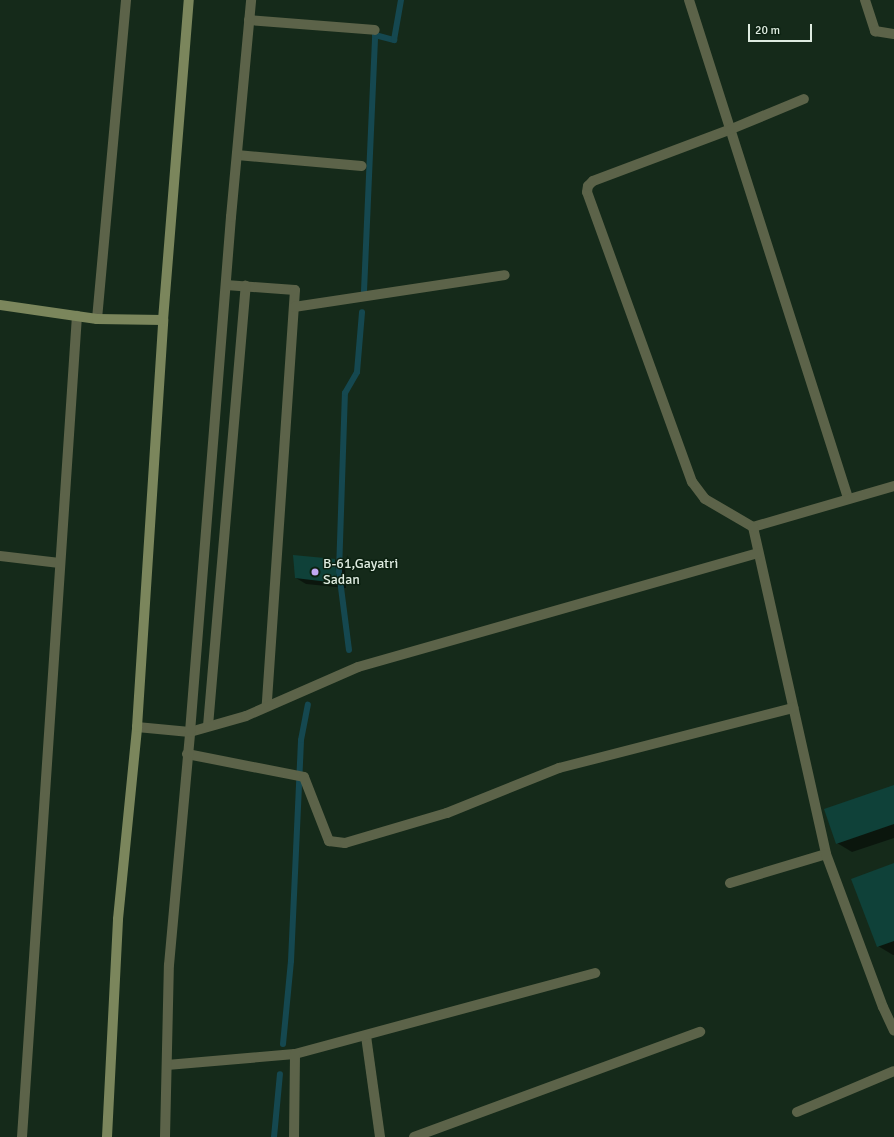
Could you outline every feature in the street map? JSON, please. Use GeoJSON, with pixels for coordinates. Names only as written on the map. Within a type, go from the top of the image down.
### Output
{"type":"FeatureCollection","features":[{"type":"Feature","properties":{"kind":"main road"},"geometry":{"type":"LineString","coordinates":[[107,1137],[118,919],[137,727],[163,320],[189,0]]}},
{"type":"Feature","properties":{"kind":"main road"},"geometry":{"type":"LineString","coordinates":[[0,305],[97,319],[163,320]]}},
{"type":"Feature","properties":{"kind":"street"},"geometry":{"type":"LineString","coordinates":[[97,319],[126,0]]}},
{"type":"Feature","properties":{"kind":"street"},"geometry":{"type":"LineString","coordinates":[[165,1137],[169,965],[251,0]]}},
{"type":"Feature","properties":{"kind":"street"},"geometry":{"type":"LineString","coordinates":[[688,0],[848,498]]}},
{"type":"Feature","properties":{"kind":"street"},"geometry":{"type":"LineString","coordinates":[[865,0],[875,31],[894,34]]}},
{"type":"Feature","properties":{"kind":"street"},"geometry":{"type":"LineString","coordinates":[[249,20],[375,30]]}},
{"type":"Feature","properties":{"kind":"street"},"geometry":{"type":"LineString","coordinates":[[804,99],[729,130],[593,181],[588,186],[587,192],[692,482],[705,499],[753,527],[848,498],[894,486]]}},
{"type":"Feature","properties":{"kind":"street"},"geometry":{"type":"LineString","coordinates":[[237,155],[362,166]]}},
{"type":"Feature","properties":{"kind":"street"},"geometry":{"type":"LineString","coordinates":[[294,307],[505,275]]}},
{"type":"Feature","properties":{"kind":"street"},"geometry":{"type":"LineString","coordinates":[[226,285],[295,290],[267,706]]}},
{"type":"Feature","properties":{"kind":"street"},"geometry":{"type":"LineString","coordinates":[[208,726],[246,286]]}},
{"type":"Feature","properties":{"kind":"street"},"geometry":{"type":"LineString","coordinates":[[22,1137],[77,316]]}},
{"type":"Feature","properties":{"kind":"street"},"geometry":{"type":"LineString","coordinates":[[753,527],[826,854],[883,1007],[894,1031]]}},
{"type":"Feature","properties":{"kind":"street"},"geometry":{"type":"LineString","coordinates":[[137,727],[190,732],[246,716],[358,667],[758,553]]}},
{"type":"Feature","properties":{"kind":"street"},"geometry":{"type":"LineString","coordinates":[[0,556],[60,564]]}},
{"type":"Feature","properties":{"kind":"street"},"geometry":{"type":"LineString","coordinates":[[188,754],[304,776],[329,841],[344,843],[447,813],[559,768],[793,708]]}},
{"type":"Feature","properties":{"kind":"street"},"geometry":{"type":"LineString","coordinates":[[730,883],[826,854]]}},
{"type":"Feature","properties":{"kind":"street"},"geometry":{"type":"LineString","coordinates":[[167,1065],[295,1054],[595,973]]}},
{"type":"Feature","properties":{"kind":"street"},"geometry":{"type":"LineString","coordinates":[[414,1137],[700,1032]]}},
{"type":"Feature","properties":{"kind":"street"},"geometry":{"type":"LineString","coordinates":[[366,1036],[380,1137]]}},
{"type":"Feature","properties":{"kind":"street"},"geometry":{"type":"LineString","coordinates":[[294,1137],[295,1054]]}},
{"type":"Feature","properties":{"kind":"street"},"geometry":{"type":"LineString","coordinates":[[797,1112],[894,1071]]}},
{"type":"Feature","properties":{"kind":"building","name":"B-61,Gayatri Sadan"},"geometry":{"type":"Polygon","coordinates":[[[293,555],[335,559],[337,583],[295,578],[293,555]]]}},
{"type":"Feature","properties":{"kind":"building"},"geometry":{"type":"Polygon","coordinates":[[[894,785],[894,824],[836,844],[824,809],[894,785]]]}},
{"type":"Feature","properties":{"kind":"building"},"geometry":{"type":"Polygon","coordinates":[[[894,863],[894,941],[877,947],[851,879],[894,863]]]}},
{"type":"Feature","properties":{"kind":"waterway"},"geometry":{"type":"LineString","coordinates":[[364,291],[375,35],[394,40],[401,0]]}},
{"type":"Feature","properties":{"kind":"waterway"},"geometry":{"type":"LineString","coordinates":[[349,650],[339,572],[345,393],[357,372],[362,312]]}},
{"type":"Feature","properties":{"kind":"waterway"},"geometry":{"type":"LineString","coordinates":[[283,1044],[291,961],[301,740],[308,705]]}},
{"type":"Feature","properties":{"kind":"waterway"},"geometry":{"type":"LineString","coordinates":[[274,1137],[280,1074]]}},
{"type":"Feature","properties":{"kind":"place","name":"B-61,Gayatri Sadan"},"geometry":{"type":"Point","coordinates":[315,572]}}]}
